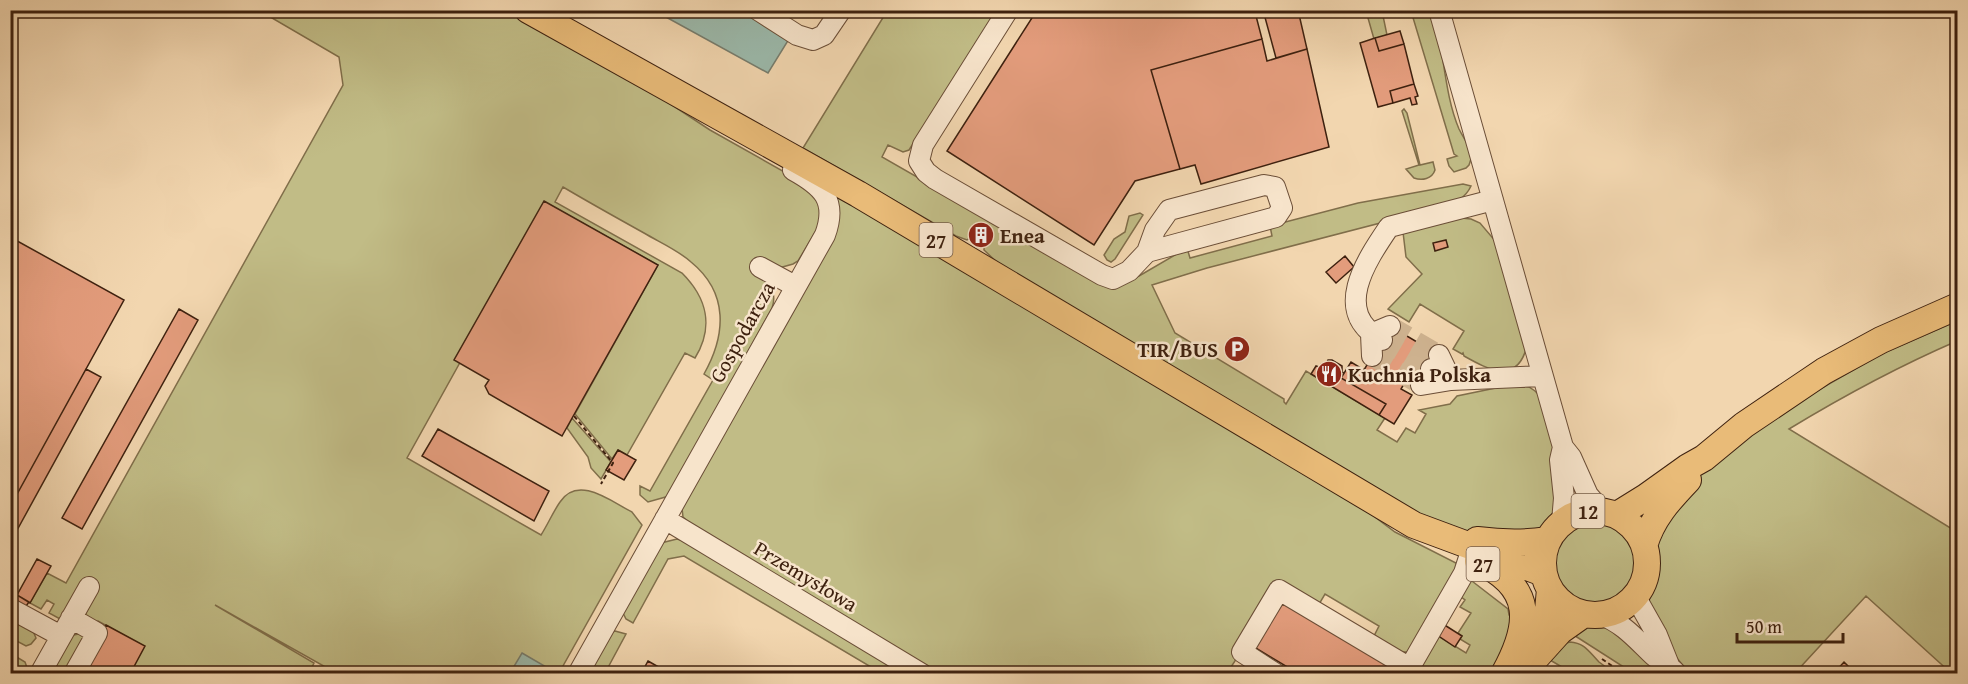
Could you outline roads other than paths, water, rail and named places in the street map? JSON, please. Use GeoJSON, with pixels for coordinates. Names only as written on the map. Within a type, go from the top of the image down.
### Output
{"type":"FeatureCollection","features":[{"type":"Feature","properties":{"kind":"main road","name":"27"},"geometry":{"type":"LineString","coordinates":[[528,10],[858,194],[1414,525],[1546,581]]}},
{"type":"Feature","properties":{"kind":"main road","name":"12"},"geometry":{"type":"LineString","coordinates":[[1516,674],[1548,611],[1543,555],[1555,531],[1581,512],[1609,513],[1646,497],[1704,458],[1744,425],[1824,371],[1881,340],[1958,306]]}},
{"type":"Feature","properties":{"kind":"main road","name":"12"},"geometry":{"type":"LineString","coordinates":[[1644,546],[1655,519],[1704,458]]}},
{"type":"Feature","properties":{"kind":"main road","name":"27"},"geometry":{"type":"LineString","coordinates":[[1342,484],[1366,506],[1414,538],[1472,548],[1501,543],[1529,543],[1555,531]]}},
{"type":"Feature","properties":{"kind":"main road","name":"12"},"geometry":{"type":"LineString","coordinates":[[1609,513],[1634,527],[1644,546],[1647,567],[1645,577],[1635,596]]}},
{"type":"Feature","properties":{"kind":"main road","name":"27"},"geometry":{"type":"LineString","coordinates":[[1472,548],[1505,576],[1520,599],[1523,614],[1522,630],[1516,651],[1504,674]]}},
{"type":"Feature","properties":{"kind":"main road"},"geometry":{"type":"LineString","coordinates":[[1546,581],[1568,608],[1593,614]]}},
{"type":"Feature","properties":{"kind":"main road"},"geometry":{"type":"LineString","coordinates":[[1524,674],[1560,631],[1593,614],[1617,610],[1635,596]]}},
{"type":"Feature","properties":{"kind":"street"},"geometry":{"type":"LineString","coordinates":[[758,10],[797,35],[813,40],[824,35],[841,10]]}},
{"type":"Feature","properties":{"kind":"street"},"geometry":{"type":"LineString","coordinates":[[1008,10],[923,144],[920,161],[923,167],[935,179],[1102,275],[1113,279],[1130,271],[1147,252],[1155,231],[1169,210],[1264,184],[1275,187],[1282,208],[1276,217],[1147,252]]}},
{"type":"Feature","properties":{"kind":"street"},"geometry":{"type":"LineString","coordinates":[[1439,10],[1563,447],[1571,457],[1588,495],[1609,513]]}},
{"type":"Feature","properties":{"kind":"street","name":"Gospodarcza"},"geometry":{"type":"LineString","coordinates":[[578,674],[795,286],[828,225],[830,209],[820,188],[805,177],[709,123],[650,79]]}},
{"type":"Feature","properties":{"kind":"street"},"geometry":{"type":"LineString","coordinates":[[1379,339],[1359,316],[1355,298],[1365,264],[1389,227],[1493,200]]}},
{"type":"Feature","properties":{"kind":"street"},"geometry":{"type":"LineString","coordinates":[[760,267],[795,286]]}},
{"type":"Feature","properties":{"kind":"street"},"geometry":{"type":"LineString","coordinates":[[1430,370],[1451,380],[1542,376]]}},
{"type":"Feature","properties":{"kind":"street"},"geometry":{"type":"LineString","coordinates":[[1555,531],[1564,498],[1560,460],[1563,447]]}},
{"type":"Feature","properties":{"kind":"street","name":"Przemysłowa"},"geometry":{"type":"LineString","coordinates":[[665,519],[922,674]]}},
{"type":"Feature","properties":{"kind":"street"},"geometry":{"type":"LineString","coordinates":[[1276,674],[1242,652],[1279,590],[1408,671],[1460,582],[1472,548]]}},
{"type":"Feature","properties":{"kind":"street"},"geometry":{"type":"LineString","coordinates":[[40,674],[89,587]]}},
{"type":"Feature","properties":{"kind":"street"},"geometry":{"type":"LineString","coordinates":[[1635,596],[1674,670]]}},
{"type":"Feature","properties":{"kind":"street"},"geometry":{"type":"LineString","coordinates":[[13,610],[61,636]]}},
{"type":"Feature","properties":{"kind":"street"},"geometry":{"type":"LineString","coordinates":[[1593,614],[1612,619],[1624,627],[1656,657],[1674,670]]}},
{"type":"Feature","properties":{"kind":"street"},"geometry":{"type":"LineString","coordinates":[[71,618],[97,633],[74,674]]}},
{"type":"Feature","properties":{"kind":"tunnel"},"geometry":{"type":"LineString","coordinates":[[1390,326],[1439,355]]}},
{"type":"Feature","properties":{"kind":"tunnel"},"geometry":{"type":"LineString","coordinates":[[1382,340],[1431,369]]}},
{"type":"Feature","properties":{"kind":"tunnel"},"geometry":{"type":"LineString","coordinates":[[1372,356],[1421,385]]}},
{"type":"Feature","properties":{"kind":"place","name":"Enea"},"geometry":{"type":"Point","coordinates":[981,235]}},
{"type":"Feature","properties":{"kind":"place","name":"TIR/BUS"},"geometry":{"type":"Point","coordinates":[1237,349]}},
{"type":"Feature","properties":{"kind":"place","name":"Kuchnia Polska"},"geometry":{"type":"Point","coordinates":[1329,374]}}]}
